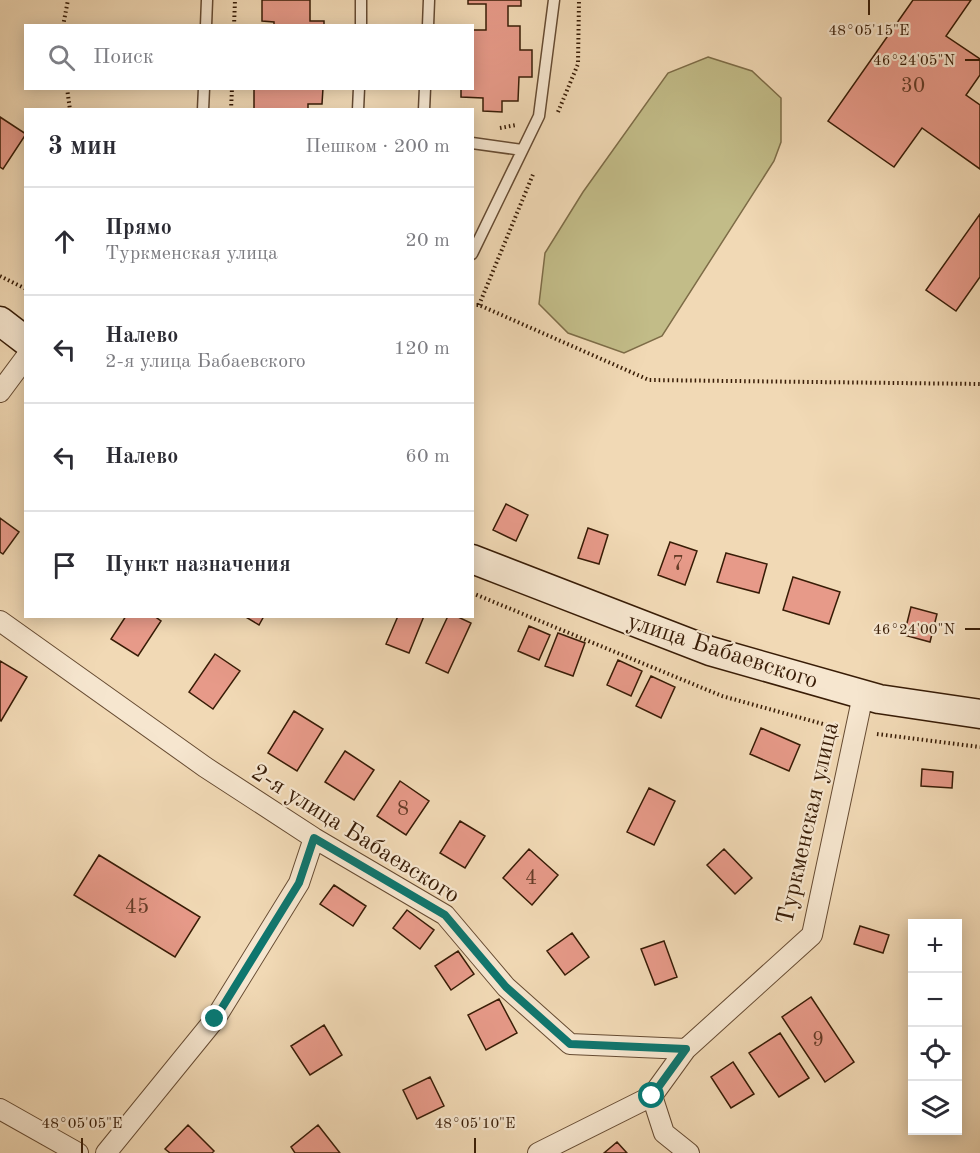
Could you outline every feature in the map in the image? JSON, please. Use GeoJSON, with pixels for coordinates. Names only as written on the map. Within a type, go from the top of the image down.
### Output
{"type":"FeatureCollection","features":[{"type":"Feature","properties":{"kind":"main road"},"geometry":{"type":"LineString","coordinates":[[0,321],[24,339]]}},
{"type":"Feature","properties":{"kind":"main road","name":"улица Бабаевского"},"geometry":{"type":"LineString","coordinates":[[474,560],[710,651],[863,695],[980,714]]}},
{"type":"Feature","properties":{"kind":"street"},"geometry":{"type":"LineString","coordinates":[[0,392],[24,360]]}},
{"type":"Feature","properties":{"kind":"street","name":"2-я улица Бабаевского"},"geometry":{"type":"LineString","coordinates":[[0,621],[156,734],[314,838],[445,915],[506,987],[570,1044],[686,1049]]}},
{"type":"Feature","properties":{"kind":"street","name":"Туркменская улица"},"geometry":{"type":"LineString","coordinates":[[538,1153],[652,1096],[686,1049],[812,935],[863,695]]}},
{"type":"Feature","properties":{"kind":"street"},"geometry":{"type":"LineString","coordinates":[[106,1153],[215,1019],[299,883],[314,838]]}},
{"type":"Feature","properties":{"kind":"street"},"geometry":{"type":"LineString","coordinates":[[652,1096],[664,1133],[689,1153]]}},
{"type":"Feature","properties":{"kind":"street"},"geometry":{"type":"LineString","coordinates":[[0,1109],[78,1153]]}},
{"type":"Feature","properties":{"kind":"lane"},"geometry":{"type":"LineString","coordinates":[[206,24],[207,0]]}},
{"type":"Feature","properties":{"kind":"lane"},"geometry":{"type":"LineString","coordinates":[[361,0],[361,24]]}},
{"type":"Feature","properties":{"kind":"lane"},"geometry":{"type":"LineString","coordinates":[[428,24],[429,0]]}},
{"type":"Feature","properties":{"kind":"lane"},"geometry":{"type":"LineString","coordinates":[[474,250],[539,116],[554,0]]}},
{"type":"Feature","properties":{"kind":"lane"},"geometry":{"type":"LineString","coordinates":[[203,108],[204,90]]}},
{"type":"Feature","properties":{"kind":"lane"},"geometry":{"type":"LineString","coordinates":[[358,108],[359,90]]}},
{"type":"Feature","properties":{"kind":"lane"},"geometry":{"type":"LineString","coordinates":[[424,108],[425,90]]}},
{"type":"Feature","properties":{"kind":"lane"},"geometry":{"type":"LineString","coordinates":[[474,143],[522,150]]}},
{"type":"Feature","properties":{"kind":"path"},"geometry":{"type":"LineString","coordinates":[[63,24],[68,0]]}},
{"type":"Feature","properties":{"kind":"path"},"geometry":{"type":"LineString","coordinates":[[234,24],[235,0]]}},
{"type":"Feature","properties":{"kind":"path"},"geometry":{"type":"LineString","coordinates":[[68,90],[70,108]]}},
{"type":"Feature","properties":{"kind":"path"},"geometry":{"type":"LineString","coordinates":[[231,108],[232,90]]}},
{"type":"Feature","properties":{"kind":"path"},"geometry":{"type":"LineString","coordinates":[[0,276],[24,288]]}},
{"type":"Feature","properties":{"kind":"path"},"geometry":{"type":"LineString","coordinates":[[474,305],[479,305],[649,380],[980,384]]}},
{"type":"Feature","properties":{"kind":"shaded area"},"geometry":{"type":"Polygon","coordinates":[[[708,57],[752,71],[781,98],[781,142],[774,161],[662,336],[624,353],[568,333],[539,304],[545,253],[583,192],[668,73],[708,57]]]}},
{"type":"Feature","properties":{"kind":"building"},"geometry":{"type":"Polygon","coordinates":[[[262,0],[310,0],[310,21],[324,21],[324,24],[274,24],[274,22],[262,21],[262,0]]]}},
{"type":"Feature","properties":{"kind":"building"},"geometry":{"type":"Polygon","coordinates":[[[468,0],[521,0],[521,6],[508,6],[508,26],[520,26],[520,50],[532,50],[532,77],[519,77],[518,101],[502,101],[502,112],[483,111],[483,98],[461,97],[461,90],[474,90],[474,30],[486,30],[486,4],[468,4],[468,0]]]}},
{"type":"Feature","properties":{"kind":"building"},"geometry":{"type":"Polygon","coordinates":[[[913,0],[971,0],[946,36],[980,59],[980,75],[966,95],[980,105],[980,169],[922,128],[894,167],[828,121],[913,0]]]}},
{"type":"Feature","properties":{"kind":"building"},"geometry":{"type":"Polygon","coordinates":[[[254,90],[323,90],[322,104],[308,104],[308,108],[254,108],[254,90]]]}},
{"type":"Feature","properties":{"kind":"building"},"geometry":{"type":"Polygon","coordinates":[[[0,117],[24,133],[24,137],[3,169],[0,167],[0,117]]]}},
{"type":"Feature","properties":{"kind":"building"},"geometry":{"type":"Polygon","coordinates":[[[980,214],[980,277],[956,311],[926,290],[980,214]]]}},
{"type":"Feature","properties":{"kind":"building"},"geometry":{"type":"Polygon","coordinates":[[[506,504],[528,515],[516,541],[493,530],[506,504]]]}},
{"type":"Feature","properties":{"kind":"building"},"geometry":{"type":"Polygon","coordinates":[[[0,518],[19,532],[3,554],[0,552],[0,518]]]}},
{"type":"Feature","properties":{"kind":"building"},"geometry":{"type":"Polygon","coordinates":[[[588,528],[608,535],[599,564],[578,558],[588,528]]]}},
{"type":"Feature","properties":{"kind":"building"},"geometry":{"type":"Polygon","coordinates":[[[670,542],[697,551],[685,585],[658,575],[670,542]]]}},
{"type":"Feature","properties":{"kind":"building"},"geometry":{"type":"Polygon","coordinates":[[[726,553],[767,564],[759,593],[717,582],[726,553]]]}},
{"type":"Feature","properties":{"kind":"building"},"geometry":{"type":"Polygon","coordinates":[[[793,577],[840,592],[829,624],[783,610],[793,577]]]}},
{"type":"Feature","properties":{"kind":"building"},"geometry":{"type":"Polygon","coordinates":[[[911,607],[937,614],[930,642],[904,635],[911,607]]]}},
{"type":"Feature","properties":{"kind":"building"},"geometry":{"type":"Polygon","coordinates":[[[125,618],[157,618],[161,621],[138,656],[111,639],[125,618]]]}},
{"type":"Feature","properties":{"kind":"building"},"geometry":{"type":"Polygon","coordinates":[[[247,618],[263,618],[259,625],[247,618]]]}},
{"type":"Feature","properties":{"kind":"building"},"geometry":{"type":"Polygon","coordinates":[[[397,618],[423,618],[409,653],[386,644],[397,618]]]}},
{"type":"Feature","properties":{"kind":"building"},"geometry":{"type":"Polygon","coordinates":[[[447,618],[460,618],[471,623],[448,673],[426,663],[447,618]]]}},
{"type":"Feature","properties":{"kind":"building"},"geometry":{"type":"Polygon","coordinates":[[[529,626],[550,635],[539,660],[518,651],[529,626]]]}},
{"type":"Feature","properties":{"kind":"building"},"geometry":{"type":"Polygon","coordinates":[[[558,633],[585,643],[573,676],[545,666],[558,633]]]}},
{"type":"Feature","properties":{"kind":"building"},"geometry":{"type":"Polygon","coordinates":[[[215,654],[240,671],[213,709],[189,692],[215,654]]]}},
{"type":"Feature","properties":{"kind":"building"},"geometry":{"type":"Polygon","coordinates":[[[618,660],[642,671],[631,696],[607,685],[618,660]]]}},
{"type":"Feature","properties":{"kind":"building"},"geometry":{"type":"Polygon","coordinates":[[[0,661],[27,677],[1,721],[0,720],[0,661]]]}},
{"type":"Feature","properties":{"kind":"building"},"geometry":{"type":"Polygon","coordinates":[[[651,676],[675,687],[661,718],[636,706],[651,676]]]}},
{"type":"Feature","properties":{"kind":"building"},"geometry":{"type":"Polygon","coordinates":[[[294,711],[323,729],[297,771],[268,753],[294,711]]]}},
{"type":"Feature","properties":{"kind":"building"},"geometry":{"type":"Polygon","coordinates":[[[761,728],[800,745],[789,771],[750,754],[761,728]]]}},
{"type":"Feature","properties":{"kind":"building"},"geometry":{"type":"Polygon","coordinates":[[[345,751],[374,770],[354,800],[325,782],[345,751]]]}},
{"type":"Feature","properties":{"kind":"building"},"geometry":{"type":"Polygon","coordinates":[[[922,769],[953,772],[952,788],[921,786],[922,769]]]}},
{"type":"Feature","properties":{"kind":"building"},"geometry":{"type":"Polygon","coordinates":[[[400,781],[429,801],[406,835],[377,816],[400,781]]]}},
{"type":"Feature","properties":{"kind":"building"},"geometry":{"type":"Polygon","coordinates":[[[649,788],[675,801],[654,845],[627,832],[649,788]]]}},
{"type":"Feature","properties":{"kind":"building"},"geometry":{"type":"Polygon","coordinates":[[[460,821],[485,836],[465,868],[440,853],[460,821]]]}},
{"type":"Feature","properties":{"kind":"building"},"geometry":{"type":"Polygon","coordinates":[[[529,849],[558,875],[532,905],[503,878],[529,849]]]}},
{"type":"Feature","properties":{"kind":"building"},"geometry":{"type":"Polygon","coordinates":[[[724,849],[752,878],[735,894],[707,865],[724,849]]]}},
{"type":"Feature","properties":{"kind":"building"},"geometry":{"type":"Polygon","coordinates":[[[99,855],[200,917],[175,957],[74,895],[99,855]]]}},
{"type":"Feature","properties":{"kind":"building"},"geometry":{"type":"Polygon","coordinates":[[[334,885],[366,906],[353,926],[320,904],[334,885]]]}},
{"type":"Feature","properties":{"kind":"building"},"geometry":{"type":"Polygon","coordinates":[[[407,910],[434,930],[420,949],[393,928],[407,910]]]}},
{"type":"Feature","properties":{"kind":"building"},"geometry":{"type":"Polygon","coordinates":[[[860,926],[889,935],[883,953],[854,944],[860,926]]]}},
{"type":"Feature","properties":{"kind":"building"},"geometry":{"type":"Polygon","coordinates":[[[572,933],[589,957],[565,975],[547,951],[572,933]]]}},
{"type":"Feature","properties":{"kind":"building"},"geometry":{"type":"Polygon","coordinates":[[[664,941],[677,977],[655,985],[641,949],[664,941]]]}},
{"type":"Feature","properties":{"kind":"building"},"geometry":{"type":"Polygon","coordinates":[[[458,951],[474,974],[451,990],[435,966],[458,951]]]}},
{"type":"Feature","properties":{"kind":"building"},"geometry":{"type":"Polygon","coordinates":[[[811,997],[854,1062],[825,1082],[782,1017],[811,997]]]}},
{"type":"Feature","properties":{"kind":"building"},"geometry":{"type":"Polygon","coordinates":[[[499,999],[517,1033],[486,1050],[468,1015],[499,999]]]}},
{"type":"Feature","properties":{"kind":"building"},"geometry":{"type":"Polygon","coordinates":[[[324,1025],[342,1055],[310,1075],[291,1046],[324,1025]]]}},
{"type":"Feature","properties":{"kind":"building"},"geometry":{"type":"Polygon","coordinates":[[[780,1033],[809,1078],[779,1097],[749,1053],[780,1033]]]}},
{"type":"Feature","properties":{"kind":"building"},"geometry":{"type":"Polygon","coordinates":[[[733,1062],[754,1094],[731,1108],[711,1077],[733,1062]]]}},
{"type":"Feature","properties":{"kind":"building"},"geometry":{"type":"Polygon","coordinates":[[[430,1077],[444,1106],[417,1119],[403,1090],[430,1077]]]}},
{"type":"Feature","properties":{"kind":"building"},"geometry":{"type":"Polygon","coordinates":[[[188,1125],[214,1151],[212,1153],[170,1153],[165,1149],[188,1125]]]}},
{"type":"Feature","properties":{"kind":"building"},"geometry":{"type":"Polygon","coordinates":[[[318,1125],[340,1153],[295,1153],[291,1147],[318,1125]]]}},
{"type":"Feature","properties":{"kind":"building"},"geometry":{"type":"Polygon","coordinates":[[[617,1142],[627,1153],[604,1153],[617,1142]]]}},
{"type":"Feature","properties":{"kind":"route"},"geometry":{"type":"LineString","coordinates":[[215,1019],[299,883],[314,838],[445,915],[506,987],[570,1044],[686,1049],[652,1096]]}}]}
